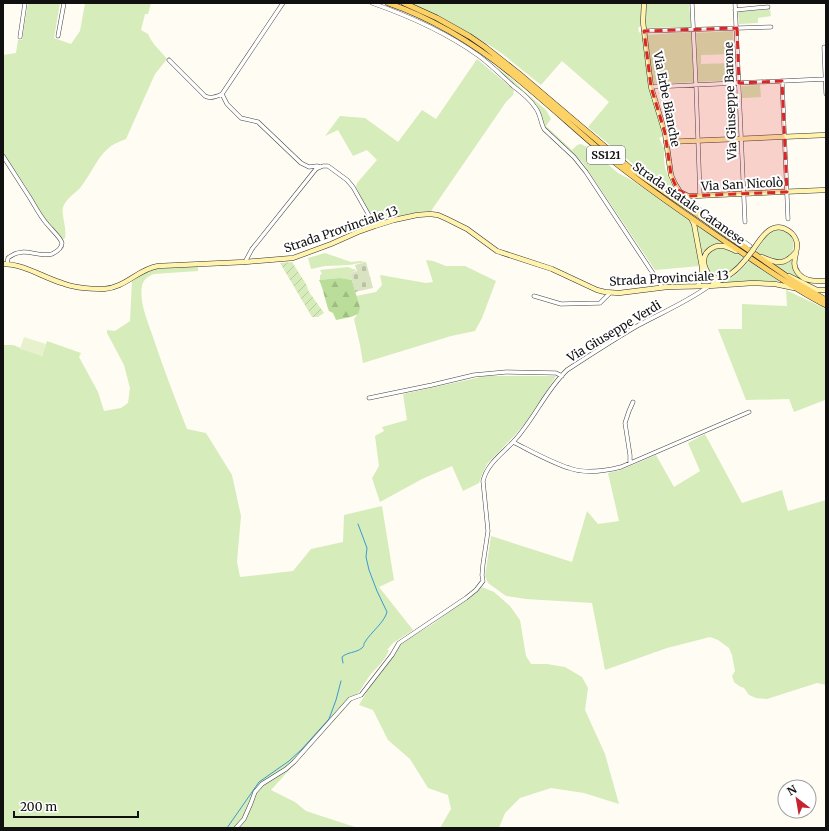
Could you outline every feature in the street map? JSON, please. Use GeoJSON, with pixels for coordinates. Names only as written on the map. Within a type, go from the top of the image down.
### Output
{"type":"FeatureCollection","features":[{"type":"Feature","properties":{"kind":"main road","name":"Strada statale Catanese"},"geometry":{"type":"LineString","coordinates":[[388,3],[434,23],[480,51],[513,75],[627,172],[690,217],[826,300]]}},
{"type":"Feature","properties":{"kind":"main road","name":"Strada statale Catanese"},"geometry":{"type":"LineString","coordinates":[[404,3],[452,26],[485,47],[630,168],[750,253],[795,288],[826,305]]}},
{"type":"Feature","properties":{"kind":"main road","name":"Via Erbe Bianche"},"geometry":{"type":"LineString","coordinates":[[644,3],[643,22],[651,87],[665,134],[671,175]]}},
{"type":"Feature","properties":{"kind":"main road"},"geometry":{"type":"LineString","coordinates":[[666,142],[826,135]]}},
{"type":"Feature","properties":{"kind":"main road","name":"Via San Nicolò"},"geometry":{"type":"LineString","coordinates":[[671,175],[678,189],[688,196],[826,190]]}},
{"type":"Feature","properties":{"kind":"main road","name":"Strada Provinciale 13"},"geometry":{"type":"LineString","coordinates":[[5,264],[26,268],[68,285],[104,289],[118,286],[143,270],[151,267],[293,258],[375,226],[394,220],[430,214],[438,215],[467,229],[497,251],[552,269],[597,290],[610,293],[662,287],[753,283],[775,284],[795,288]]}},
{"type":"Feature","properties":{"kind":"main road"},"geometry":{"type":"LineString","coordinates":[[690,217],[694,224],[702,267],[702,274],[698,286]]}},
{"type":"Feature","properties":{"kind":"main road"},"geometry":{"type":"LineString","coordinates":[[709,286],[735,272],[766,232],[776,228],[787,229],[795,238],[797,243],[794,265],[798,274],[811,281],[826,280]]}},
{"type":"Feature","properties":{"kind":"main road"},"geometry":{"type":"LineString","coordinates":[[709,275],[705,267],[704,259],[707,252],[716,246],[724,246],[750,253],[778,263],[788,260],[796,252]]}},
{"type":"Feature","properties":{"kind":"main road"},"geometry":{"type":"LineString","coordinates":[[702,267],[709,275],[716,279],[722,280]]}},
{"type":"Feature","properties":{"kind":"main road"},"geometry":{"type":"LineString","coordinates":[[779,271],[818,290],[826,290]]}},
{"type":"Feature","properties":{"kind":"street"},"geometry":{"type":"LineString","coordinates":[[20,37],[25,3]]}},
{"type":"Feature","properties":{"kind":"street"},"geometry":{"type":"LineString","coordinates":[[58,36],[64,3]]}},
{"type":"Feature","properties":{"kind":"street"},"geometry":{"type":"LineString","coordinates":[[169,60],[205,96],[212,97],[222,94],[283,3]]}},
{"type":"Feature","properties":{"kind":"street"},"geometry":{"type":"LineString","coordinates":[[372,3],[401,13],[455,41],[478,56],[532,103],[538,111],[544,129],[574,157],[586,172],[662,287]]}},
{"type":"Feature","properties":{"kind":"street"},"geometry":{"type":"LineString","coordinates":[[692,3],[700,196]]}},
{"type":"Feature","properties":{"kind":"street","name":"Via Giuseppe Barone"},"geometry":{"type":"LineString","coordinates":[[735,3],[745,222]]}},
{"type":"Feature","properties":{"kind":"street"},"geometry":{"type":"LineString","coordinates":[[735,10],[768,7]]}},
{"type":"Feature","properties":{"kind":"street"},"geometry":{"type":"LineString","coordinates":[[644,31],[771,27]]}},
{"type":"Feature","properties":{"kind":"street"},"geometry":{"type":"LineString","coordinates":[[824,47],[826,94]]}},
{"type":"Feature","properties":{"kind":"street"},"geometry":{"type":"LineString","coordinates":[[651,87],[825,79]]}},
{"type":"Feature","properties":{"kind":"street"},"geometry":{"type":"LineString","coordinates":[[782,81],[788,218]]}},
{"type":"Feature","properties":{"kind":"street"},"geometry":{"type":"LineString","coordinates":[[222,94],[227,104],[241,118],[258,122],[301,163],[309,167],[328,166],[346,180],[354,187],[375,226]]}},
{"type":"Feature","properties":{"kind":"street"},"geometry":{"type":"LineString","coordinates":[[3,156],[44,221],[60,239],[62,244],[61,248],[57,252],[51,254],[25,252],[14,253],[8,258],[5,264]]}},
{"type":"Feature","properties":{"kind":"street"},"geometry":{"type":"LineString","coordinates":[[245,262],[252,249],[316,169],[320,167]]}},
{"type":"Feature","properties":{"kind":"street"},"geometry":{"type":"LineString","coordinates":[[688,196],[688,200],[716,220],[750,253]]}},
{"type":"Feature","properties":{"kind":"street"},"geometry":{"type":"LineString","coordinates":[[698,286],[698,294]]}},
{"type":"Feature","properties":{"kind":"street","name":"Via Giuseppe Verdi"},"geometry":{"type":"LineString","coordinates":[[236,828],[244,819],[254,792],[262,784],[286,769],[294,762],[350,700],[361,695],[399,643],[466,598],[476,590],[483,581],[483,564],[488,531],[483,481],[484,475],[488,468],[531,421],[556,383],[567,370],[635,327],[698,294],[709,286]]}},
{"type":"Feature","properties":{"kind":"street"},"geometry":{"type":"LineString","coordinates":[[534,296],[561,304],[600,303],[610,293]]}},
{"type":"Feature","properties":{"kind":"street"},"geometry":{"type":"LineString","coordinates":[[369,398],[474,375],[506,372],[556,373],[562,376]]}},
{"type":"Feature","properties":{"kind":"street"},"geometry":{"type":"LineString","coordinates":[[630,463],[625,423],[633,402]]}},
{"type":"Feature","properties":{"kind":"street"},"geometry":{"type":"LineString","coordinates":[[513,442],[542,457],[569,468],[586,471],[608,470],[621,467],[749,412]]}},
{"type":"Feature","properties":{"kind":"highlighted area"},"geometry":{"type":"Polygon","coordinates":[[[737,28],[739,83],[782,81],[787,192],[688,196],[677,189],[671,175],[665,133],[651,87],[644,31],[737,28]]]}},
{"type":"Feature","properties":{"kind":"green space"},"geometry":{"type":"Polygon","coordinates":[[[28,3],[60,3],[54,38],[71,44],[80,31],[85,3],[151,3],[148,14],[145,14],[141,30],[148,34],[154,44],[167,59],[155,74],[126,139],[114,144],[106,150],[80,188],[64,204],[63,214],[65,238],[62,240],[45,219],[3,153],[3,55],[16,53],[18,40],[22,40],[28,3]]]}},
{"type":"Feature","properties":{"kind":"green space"},"geometry":{"type":"Polygon","coordinates":[[[410,3],[642,3],[641,26],[638,28],[639,32],[642,34],[650,91],[663,133],[663,136],[659,138],[664,148],[665,168],[670,181],[678,194],[693,206],[692,208],[664,189],[588,127],[609,102],[562,61],[541,85],[489,45],[443,18],[410,3]]]}},
{"type":"Feature","properties":{"kind":"green space"},"geometry":{"type":"Polygon","coordinates":[[[646,3],[689,3],[691,27],[645,28],[646,3]]]}},
{"type":"Feature","properties":{"kind":"green space"},"geometry":{"type":"Polygon","coordinates":[[[770,9],[771,16],[758,18],[758,23],[739,24],[738,12],[770,9]]]}},
{"type":"Feature","properties":{"kind":"green space"},"geometry":{"type":"Polygon","coordinates":[[[733,31],[734,54],[701,55],[701,64],[734,63],[735,80],[698,82],[696,33],[733,31]]]}},
{"type":"Feature","properties":{"kind":"green space"},"geometry":{"type":"Polygon","coordinates":[[[691,32],[694,82],[654,84],[647,35],[691,32]]]}},
{"type":"Feature","properties":{"kind":"green space"},"geometry":{"type":"Polygon","coordinates":[[[477,59],[514,90],[513,95],[506,102],[431,211],[417,212],[391,218],[378,223],[371,217],[356,187],[357,183],[377,160],[367,150],[353,156],[338,130],[325,136],[340,116],[365,118],[398,142],[422,110],[436,119],[477,59]]]}},
{"type":"Feature","properties":{"kind":"green space"},"geometry":{"type":"Polygon","coordinates":[[[491,63],[513,80],[546,110],[551,119],[546,126],[572,150],[577,145],[581,144],[589,148],[618,173],[633,181],[690,221],[700,266],[655,270],[583,163],[547,130],[537,105],[491,63]]]}},
{"type":"Feature","properties":{"kind":"green space"},"geometry":{"type":"Polygon","coordinates":[[[760,85],[761,97],[742,98],[742,86],[760,85]]]}},
{"type":"Feature","properties":{"kind":"green space"},"geometry":{"type":"Polygon","coordinates":[[[696,225],[725,244],[716,244],[702,260],[696,225]]]}},
{"type":"Feature","properties":{"kind":"green space"},"geometry":{"type":"Polygon","coordinates":[[[777,230],[785,232],[791,236],[793,248],[787,259],[772,261],[756,252],[762,241],[770,233],[777,230]]]}},
{"type":"Feature","properties":{"kind":"green space"},"geometry":{"type":"Polygon","coordinates":[[[715,248],[726,248],[744,258],[728,273],[722,276],[715,275],[708,270],[705,262],[707,254],[715,248]]]}},
{"type":"Feature","properties":{"kind":"green space"},"geometry":{"type":"Polygon","coordinates":[[[325,253],[351,262],[366,262],[349,265],[325,266],[311,269],[308,258],[325,253]]]}},
{"type":"Feature","properties":{"kind":"green space"},"geometry":{"type":"Polygon","coordinates":[[[792,259],[792,266],[801,280],[774,265],[792,259]]]}},
{"type":"Feature","properties":{"kind":"green space"},"geometry":{"type":"Polygon","coordinates":[[[426,260],[446,266],[465,266],[496,281],[482,318],[475,331],[451,336],[363,363],[354,319],[359,308],[356,296],[376,292],[382,285],[380,275],[426,283],[433,282],[426,260]]]}},
{"type":"Feature","properties":{"kind":"green space"},"geometry":{"type":"Polygon","coordinates":[[[749,261],[779,281],[720,283],[736,274],[749,261]]]}},
{"type":"Feature","properties":{"kind":"green space"},"geometry":{"type":"Polygon","coordinates":[[[292,262],[306,284],[309,292],[324,313],[318,317],[312,317],[280,263],[292,262]]]}},
{"type":"Feature","properties":{"kind":"green space"},"geometry":{"type":"Polygon","coordinates":[[[366,262],[373,288],[355,292],[350,273],[357,271],[355,265],[366,262]]]}},
{"type":"Feature","properties":{"kind":"green space"},"geometry":{"type":"Polygon","coordinates":[[[198,266],[198,271],[154,274],[145,280],[141,292],[147,319],[187,429],[206,433],[232,475],[241,516],[237,562],[240,577],[293,571],[311,549],[343,542],[344,515],[382,506],[394,580],[379,587],[413,630],[393,643],[387,650],[389,650],[385,658],[371,674],[352,701],[271,790],[295,802],[306,811],[358,828],[3,828],[3,345],[13,345],[42,356],[47,341],[81,353],[79,357],[98,392],[104,411],[121,408],[128,403],[130,388],[124,365],[107,333],[107,330],[115,331],[130,321],[132,281],[145,272],[155,269],[198,266]]]}},
{"type":"Feature","properties":{"kind":"green space"},"geometry":{"type":"Polygon","coordinates":[[[348,267],[355,269],[356,271],[350,273],[352,280],[340,278],[320,280],[320,275],[322,274],[320,270],[348,267]]]}},
{"type":"Feature","properties":{"kind":"green space"},"geometry":{"type":"Polygon","coordinates":[[[340,278],[352,280],[360,308],[358,314],[336,320],[333,313],[329,311],[319,280],[340,278]]]}},
{"type":"Feature","properties":{"kind":"green space"},"geometry":{"type":"Polygon","coordinates":[[[786,290],[826,309],[825,400],[794,412],[789,399],[746,400],[718,329],[742,329],[742,304],[787,306],[786,290]]]}},
{"type":"Feature","properties":{"kind":"green space"},"geometry":{"type":"Polygon","coordinates":[[[24,337],[46,344],[42,356],[20,349],[24,337]]]}},
{"type":"Feature","properties":{"kind":"green space"},"geometry":{"type":"Polygon","coordinates":[[[486,376],[556,376],[533,414],[487,464],[479,483],[463,491],[452,466],[422,479],[380,502],[372,478],[379,466],[375,436],[384,431],[382,427],[407,420],[403,394],[486,376]]]}},
{"type":"Feature","properties":{"kind":"green space"},"geometry":{"type":"Polygon","coordinates":[[[705,434],[742,503],[782,490],[788,511],[826,500],[826,685],[817,683],[767,699],[756,698],[749,695],[744,688],[734,682],[732,676],[735,671],[729,648],[718,640],[710,637],[667,648],[605,670],[592,603],[526,599],[506,596],[488,583],[485,576],[491,536],[572,562],[587,511],[598,524],[619,521],[608,473],[621,470],[656,455],[674,487],[700,471],[688,443],[705,434]]]}},
{"type":"Feature","properties":{"kind":"green space"},"geometry":{"type":"Polygon","coordinates":[[[482,587],[494,592],[510,606],[520,620],[526,656],[531,664],[547,664],[565,667],[582,677],[588,688],[585,710],[605,754],[619,804],[584,793],[551,788],[520,798],[505,813],[499,828],[440,828],[451,809],[448,795],[428,788],[410,759],[388,740],[373,710],[359,705],[372,683],[395,654],[400,644],[433,624],[482,587]]]}},
{"type":"Feature","properties":{"kind":"waterway"},"geometry":{"type":"LineString","coordinates":[[343,663],[342,657],[346,654],[357,651],[364,646],[364,643],[383,620],[387,612],[369,570],[366,557],[367,548],[358,524]]}},
{"type":"Feature","properties":{"kind":"waterway"},"geometry":{"type":"LineString","coordinates":[[227,828],[259,782],[289,761],[329,719],[341,681]]}}]}
